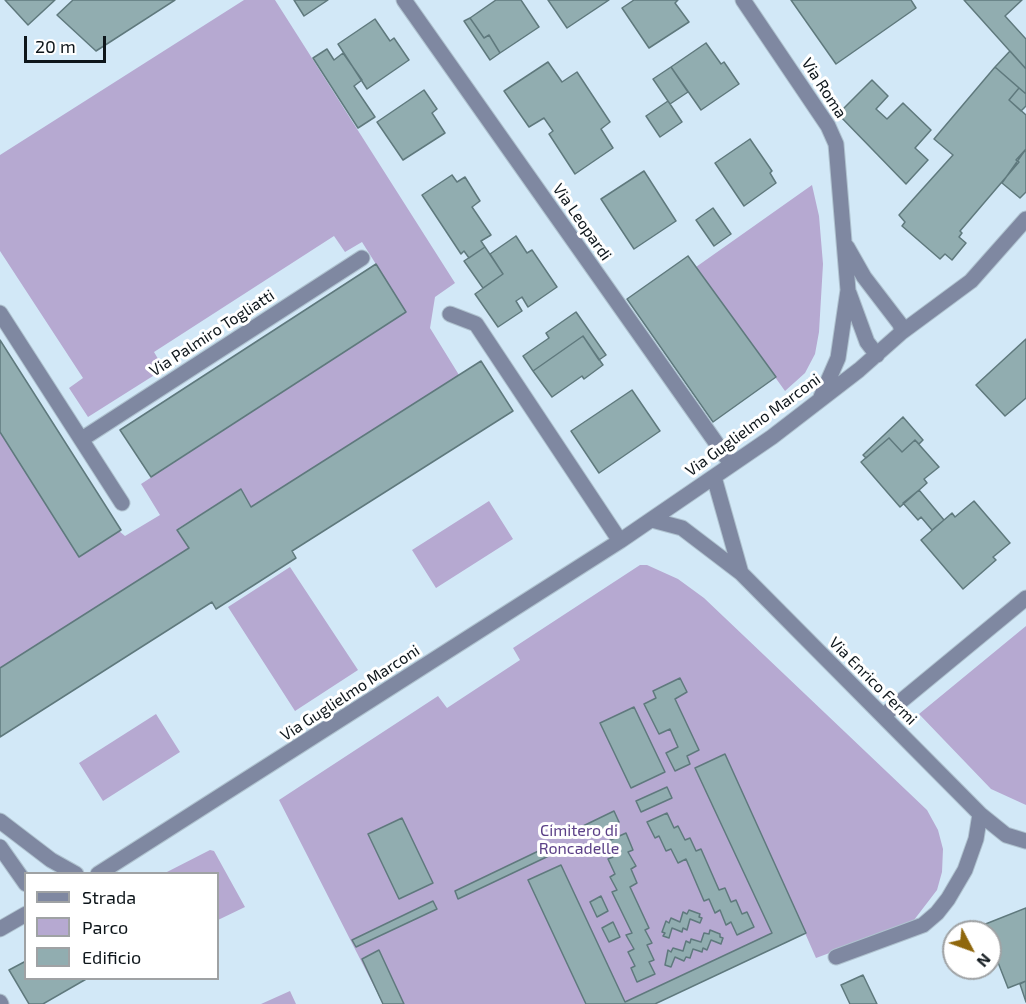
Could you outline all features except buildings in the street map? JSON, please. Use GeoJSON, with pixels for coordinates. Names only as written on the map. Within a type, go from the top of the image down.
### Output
{"type":"FeatureCollection","features":[{"type":"Feature","properties":{"kind":"street","name":"Via Leopardi"},"geometry":{"type":"LineString","coordinates":[[404,0],[731,464]]}},
{"type":"Feature","properties":{"kind":"street","name":"Via Roma"},"geometry":{"type":"LineString","coordinates":[[743,0],[828,126],[836,144],[848,290],[838,358],[820,400]]}},
{"type":"Feature","properties":{"kind":"street","name":"Via Guglielmo Marconi"},"geometry":{"type":"LineString","coordinates":[[100,872],[620,541],[772,438],[877,355],[902,332],[971,281],[1026,219]]}},
{"type":"Feature","properties":{"kind":"street","name":"Via Roma"},"geometry":{"type":"LineString","coordinates":[[846,244],[864,277],[894,315],[902,332]]}},
{"type":"Feature","properties":{"kind":"street","name":"Via Palmiro Togliatti"},"geometry":{"type":"LineString","coordinates":[[82,439],[362,258]]}},
{"type":"Feature","properties":{"kind":"street","name":"Via Roma"},"geometry":{"type":"LineString","coordinates":[[848,290],[867,342],[877,355]]}},
{"type":"Feature","properties":{"kind":"street"},"geometry":{"type":"LineString","coordinates":[[0,313],[122,503]]}},
{"type":"Feature","properties":{"kind":"street"},"geometry":{"type":"LineString","coordinates":[[450,314],[476,324],[620,541]]}},
{"type":"Feature","properties":{"kind":"street","name":"Via Enrico Fermi"},"geometry":{"type":"LineString","coordinates":[[714,477],[741,573]]}},
{"type":"Feature","properties":{"kind":"street","name":"Via Enrico Fermi"},"geometry":{"type":"LineString","coordinates":[[652,520],[682,528],[741,573],[980,814],[1006,834],[1026,841]]}},
{"type":"Feature","properties":{"kind":"street"},"geometry":{"type":"LineString","coordinates":[[883,716],[1026,598]]}},
{"type":"Feature","properties":{"kind":"street"},"geometry":{"type":"LineString","coordinates":[[836,957],[923,925],[937,913],[965,870],[976,839],[980,814]]}},
{"type":"Feature","properties":{"kind":"street"},"geometry":{"type":"LineString","coordinates":[[0,821],[51,860],[74,872]]}},
{"type":"Feature","properties":{"kind":"street"},"geometry":{"type":"LineString","coordinates":[[0,847],[24,881]]}},
{"type":"Feature","properties":{"kind":"street"},"geometry":{"type":"LineString","coordinates":[[0,929],[24,915]]}},
{"type":"Feature","properties":{"kind":"green space"},"geometry":{"type":"Polygon","coordinates":[[[244,0],[275,0],[455,283],[435,297],[430,328],[459,375],[251,507],[240,490],[177,529],[189,548],[0,668],[0,432],[125,536],[160,515],[141,484],[406,312],[362,242],[345,252],[334,236],[154,352],[164,369],[88,417],[69,388],[83,378],[0,251],[0,155],[244,0]]]}},
{"type":"Feature","properties":{"kind":"green space"},"geometry":{"type":"Polygon","coordinates":[[[812,185],[819,216],[823,264],[819,332],[815,354],[805,373],[785,391],[696,267],[812,185]]]}},
{"type":"Feature","properties":{"kind":"green space"},"geometry":{"type":"Polygon","coordinates":[[[489,501],[513,539],[436,588],[412,550],[489,501]]]}},
{"type":"Feature","properties":{"kind":"green space","name":"Cimitero di Roncadelle"},"geometry":{"type":"Polygon","coordinates":[[[640,565],[647,565],[678,579],[704,598],[927,810],[938,830],[943,849],[942,872],[937,890],[914,920],[894,929],[816,958],[805,933],[655,1004],[383,1004],[279,800],[438,696],[447,708],[520,660],[513,648],[640,565]]]}},
{"type":"Feature","properties":{"kind":"green space"},"geometry":{"type":"Polygon","coordinates":[[[290,567],[358,670],[295,711],[228,607],[290,567]]]}},
{"type":"Feature","properties":{"kind":"green space"},"geometry":{"type":"Polygon","coordinates":[[[1026,626],[1026,805],[991,789],[919,714],[1026,626]]]}},
{"type":"Feature","properties":{"kind":"green space"},"geometry":{"type":"Polygon","coordinates":[[[156,714],[180,752],[103,801],[79,763],[156,714]]]}},
{"type":"Feature","properties":{"kind":"green space"},"geometry":{"type":"Polygon","coordinates":[[[210,850],[214,851],[245,907],[219,920],[219,872],[167,872],[210,850]]]}},
{"type":"Feature","properties":{"kind":"green space"},"geometry":{"type":"Polygon","coordinates":[[[290,991],[296,1004],[261,1004],[290,991]]]}}]}
